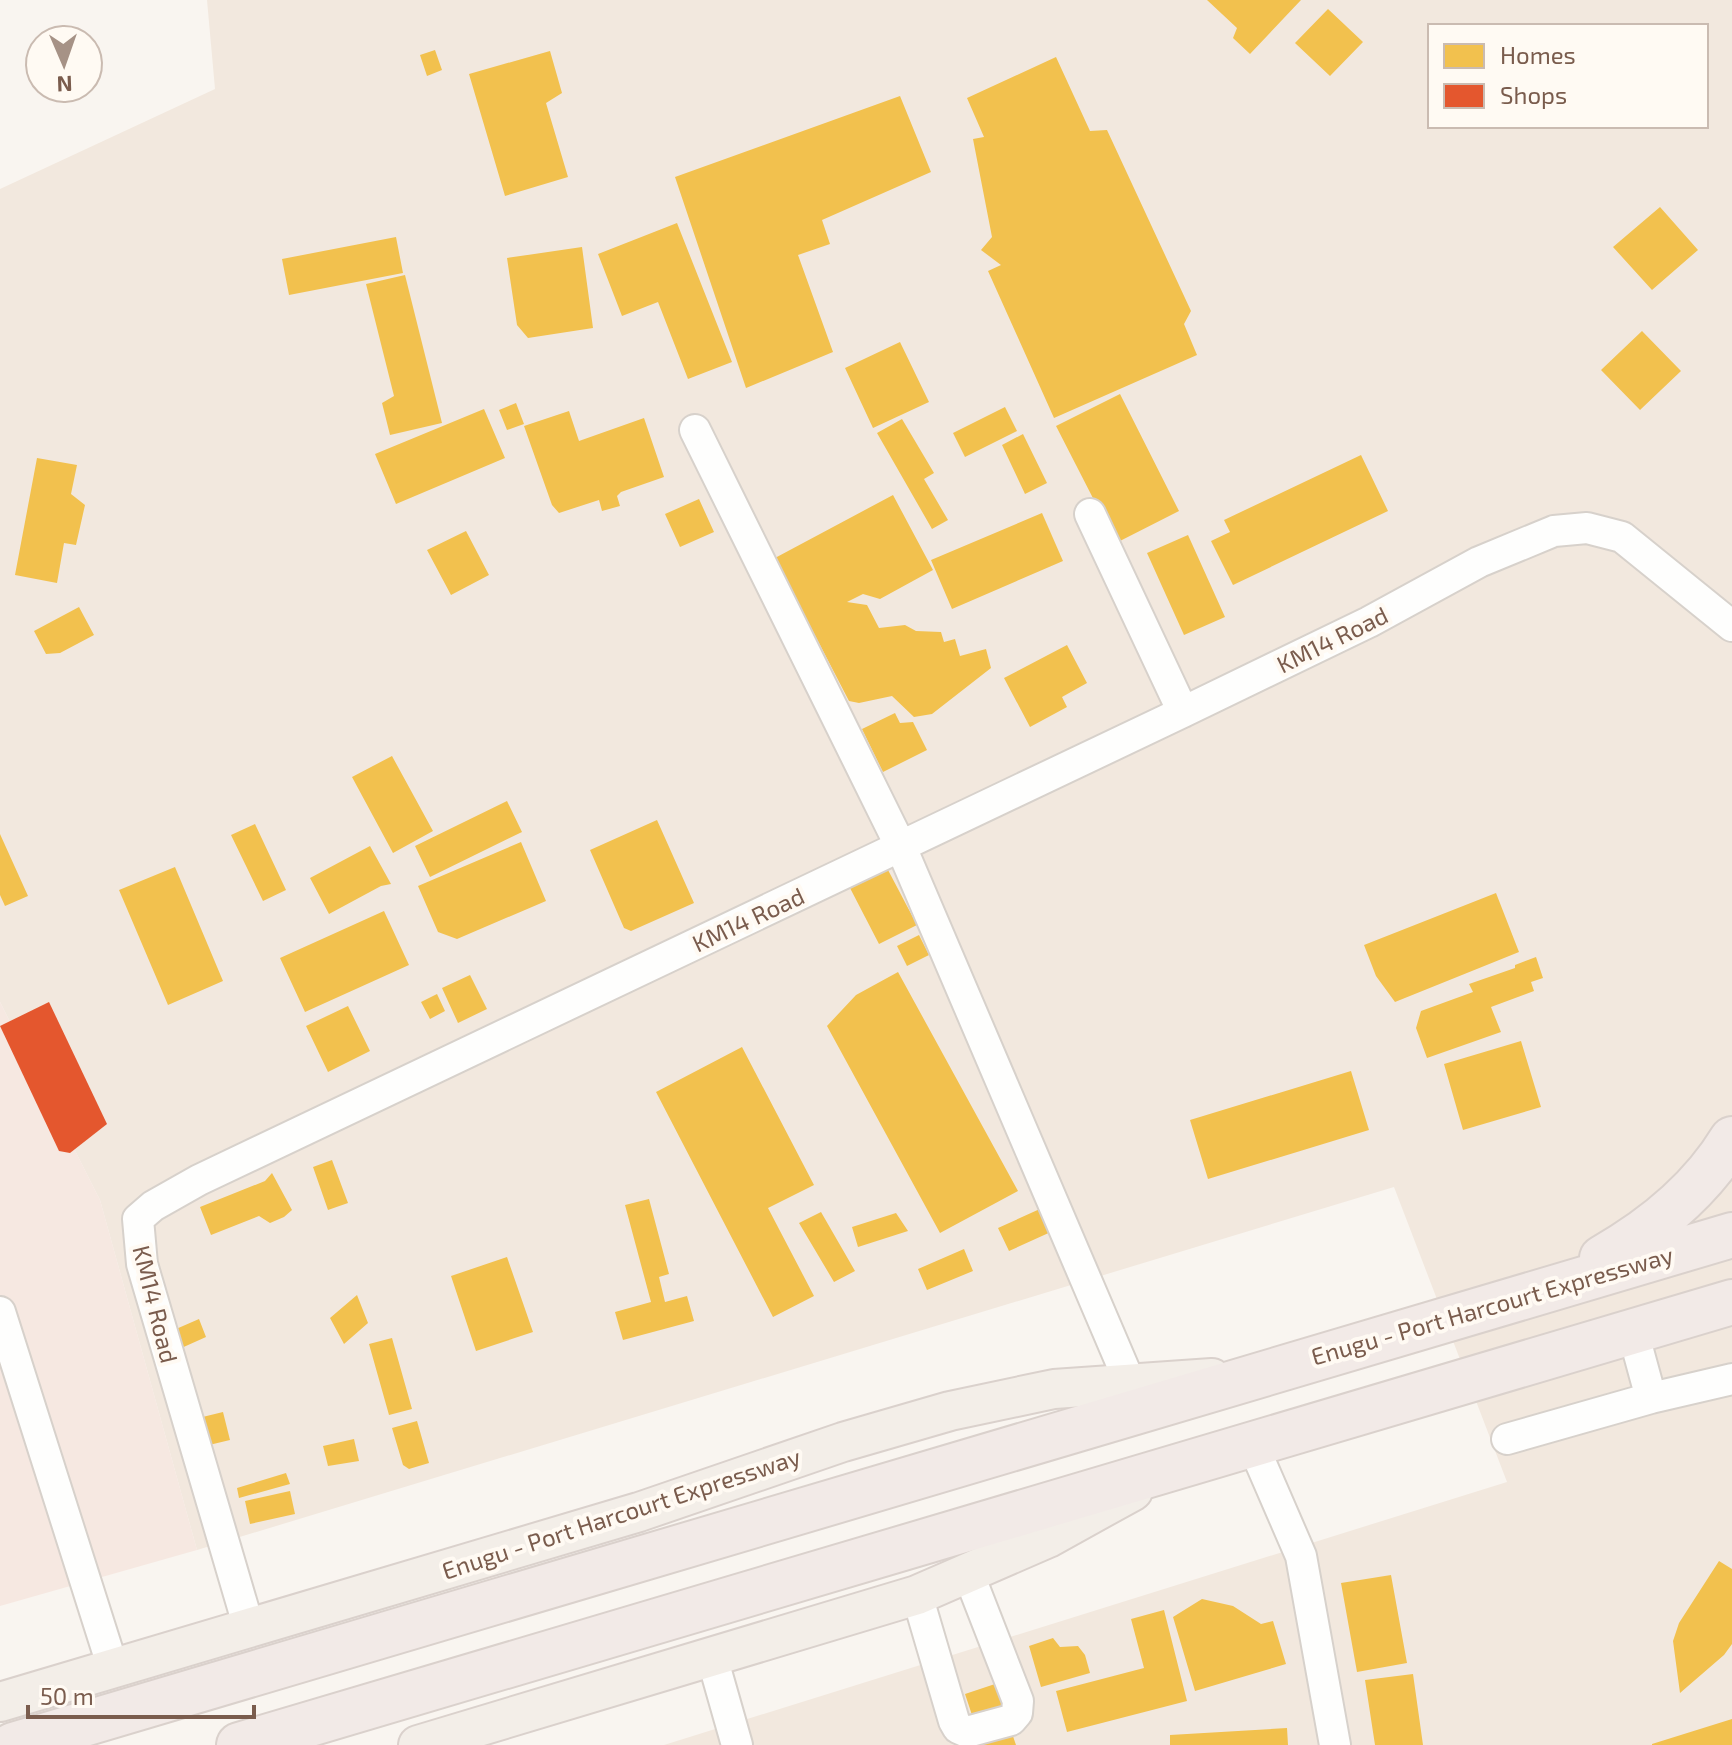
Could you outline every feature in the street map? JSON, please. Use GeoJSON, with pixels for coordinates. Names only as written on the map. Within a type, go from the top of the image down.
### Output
{"type":"FeatureCollection","features":[{"type":"Feature","properties":{"kind":"highway"},"geometry":{"type":"LineString","coordinates":[[1547,1289],[1660,1221],[1697,1184],[1732,1139]]}},
{"type":"Feature","properties":{"kind":"highway","name":"Enugu - Port Harcourt Expressway"},"geometry":{"type":"LineString","coordinates":[[13,1745],[1732,1235]]}},
{"type":"Feature","properties":{"kind":"highway"},"geometry":{"type":"LineString","coordinates":[[239,1745],[1732,1302]]}},
{"type":"Feature","properties":{"kind":"main road","name":"Enugu - Port Harcourt Expressway"},"geometry":{"type":"LineString","coordinates":[[0,1702],[639,1512],[843,1442],[950,1411],[1054,1389],[1251,1376]]}},
{"type":"Feature","properties":{"kind":"main road"},"geometry":{"type":"LineString","coordinates":[[418,1745],[917,1595],[969,1575],[1048,1538],[1128,1493],[1252,1443]]}},
{"type":"Feature","properties":{"kind":"street"},"geometry":{"type":"LineString","coordinates":[[695,430],[901,847],[1130,1383]]}},
{"type":"Feature","properties":{"kind":"street"},"geometry":{"type":"LineString","coordinates":[[1090,514],[1183,712]]}},
{"type":"Feature","properties":{"kind":"street","name":"KM14 Road"},"geometry":{"type":"LineString","coordinates":[[249,1628],[142,1264],[138,1219],[153,1206],[199,1180],[1369,622],[1479,562],[1554,531],[1587,528],[1622,537],[1732,626]]}},
{"type":"Feature","properties":{"kind":"street"},"geometry":{"type":"LineString","coordinates":[[0,1312],[113,1668]]}},
{"type":"Feature","properties":{"kind":"street"},"geometry":{"type":"LineString","coordinates":[[1633,1332],[1651,1398]]}},
{"type":"Feature","properties":{"kind":"street"},"geometry":{"type":"LineString","coordinates":[[1507,1439],[1651,1398],[1732,1379]]}},
{"type":"Feature","properties":{"kind":"street"},"geometry":{"type":"LineString","coordinates":[[1252,1443],[1301,1556],[1335,1745]]}},
{"type":"Feature","properties":{"kind":"street"},"geometry":{"type":"LineString","coordinates":[[917,1595],[958,1728],[967,1732],[1011,1720],[1017,1713],[1018,1701],[969,1575]]}},
{"type":"Feature","properties":{"kind":"street"},"geometry":{"type":"LineString","coordinates":[[712,1657],[737,1745]]}},
{"type":"Feature","properties":{"kind":"shaded area"},"geometry":{"type":"Polygon","coordinates":[[[207,0],[1732,0],[1732,1745],[664,1745],[1507,1482],[1394,1187],[197,1550],[100,1200],[0,1002],[0,189],[215,89],[207,0]]]}},
{"type":"Feature","properties":{"kind":"shaded area"},"geometry":{"type":"Polygon","coordinates":[[[0,1002],[100,1200],[197,1550],[0,1606],[0,1002]]]}},
{"type":"Feature","properties":{"kind":"building: Homes"},"geometry":{"type":"Polygon","coordinates":[[[1207,0],[1301,0],[1250,54],[1233,38],[1237,28],[1207,0]]]}},
{"type":"Feature","properties":{"kind":"building: Homes"},"geometry":{"type":"Polygon","coordinates":[[[1328,9],[1363,42],[1330,76],[1295,43],[1328,9]]]}},
{"type":"Feature","properties":{"kind":"building: Homes"},"geometry":{"type":"Polygon","coordinates":[[[435,50],[442,70],[427,76],[420,55],[435,50]]]}},
{"type":"Feature","properties":{"kind":"building: Homes"},"geometry":{"type":"Polygon","coordinates":[[[550,51],[562,93],[546,103],[568,177],[505,196],[469,74],[550,51]]]}},
{"type":"Feature","properties":{"kind":"building: Homes"},"geometry":{"type":"Polygon","coordinates":[[[1056,57],[1090,131],[1107,130],[1191,311],[1184,324],[1197,355],[1054,418],[988,271],[1001,265],[981,250],[992,237],[973,139],[984,137],[967,98],[1056,57]]]}},
{"type":"Feature","properties":{"kind":"building: Homes"},"geometry":{"type":"Polygon","coordinates":[[[900,96],[931,172],[822,220],[830,244],[798,255],[833,352],[746,388],[675,177],[900,96]]]}},
{"type":"Feature","properties":{"kind":"building: Homes"},"geometry":{"type":"Polygon","coordinates":[[[1660,207],[1698,250],[1652,290],[1613,247],[1660,207]]]}},
{"type":"Feature","properties":{"kind":"building: Homes"},"geometry":{"type":"Polygon","coordinates":[[[677,223],[732,362],[688,379],[658,302],[622,316],[598,254],[677,223]]]}},
{"type":"Feature","properties":{"kind":"building: Homes"},"geometry":{"type":"Polygon","coordinates":[[[396,237],[403,273],[289,295],[282,259],[396,237]]]}},
{"type":"Feature","properties":{"kind":"building: Homes"},"geometry":{"type":"Polygon","coordinates":[[[582,247],[593,328],[528,338],[517,325],[507,258],[582,247]]]}},
{"type":"Feature","properties":{"kind":"building: Homes"},"geometry":{"type":"Polygon","coordinates":[[[405,275],[442,423],[390,435],[382,403],[394,396],[366,284],[405,275]]]}},
{"type":"Feature","properties":{"kind":"building: Homes"},"geometry":{"type":"Polygon","coordinates":[[[1642,331],[1681,371],[1640,410],[1601,370],[1642,331]]]}},
{"type":"Feature","properties":{"kind":"building: Homes"},"geometry":{"type":"Polygon","coordinates":[[[900,342],[929,402],[873,428],[845,368],[900,342]]]}},
{"type":"Feature","properties":{"kind":"building: Homes"},"geometry":{"type":"Polygon","coordinates":[[[1120,394],[1179,511],[1116,543],[1056,426],[1120,394]]]}},
{"type":"Feature","properties":{"kind":"building: Homes"},"geometry":{"type":"Polygon","coordinates":[[[516,403],[524,424],[507,430],[499,410],[516,403]]]}},
{"type":"Feature","properties":{"kind":"building: Homes"},"geometry":{"type":"Polygon","coordinates":[[[1005,407],[1017,431],[965,457],[953,433],[1005,407]]]}},
{"type":"Feature","properties":{"kind":"building: Homes"},"geometry":{"type":"Polygon","coordinates":[[[484,409],[505,458],[396,504],[375,454],[484,409]]]}},
{"type":"Feature","properties":{"kind":"building: Homes"},"geometry":{"type":"Polygon","coordinates":[[[569,411],[579,441],[644,418],[664,477],[621,492],[617,496],[620,506],[602,511],[599,500],[559,513],[552,505],[524,426],[569,411]]]}},
{"type":"Feature","properties":{"kind":"building: Homes"},"geometry":{"type":"Polygon","coordinates":[[[902,419],[934,473],[924,479],[948,520],[932,529],[877,433],[902,419]]]}},
{"type":"Feature","properties":{"kind":"building: Homes"},"geometry":{"type":"Polygon","coordinates":[[[1023,434],[1047,483],[1025,494],[1002,445],[1023,434]]]}},
{"type":"Feature","properties":{"kind":"building: Homes"},"geometry":{"type":"Polygon","coordinates":[[[1361,455],[1388,511],[1233,585],[1211,541],[1230,532],[1224,520],[1361,455]]]}},
{"type":"Feature","properties":{"kind":"building: Homes"},"geometry":{"type":"Polygon","coordinates":[[[37,458],[77,465],[71,494],[85,505],[76,545],[64,543],[57,583],[15,575],[37,458]]]}},
{"type":"Feature","properties":{"kind":"building: Homes"},"geometry":{"type":"Polygon","coordinates":[[[893,495],[933,570],[880,599],[863,594],[847,602],[867,605],[879,628],[905,625],[916,631],[941,632],[944,642],[955,639],[960,656],[986,649],[991,668],[932,714],[914,717],[892,696],[859,703],[849,701],[775,558],[893,495]]]}},
{"type":"Feature","properties":{"kind":"building: Homes"},"geometry":{"type":"Polygon","coordinates":[[[699,499],[714,532],[680,547],[665,514],[699,499]]]}},
{"type":"Feature","properties":{"kind":"building: Homes"},"geometry":{"type":"Polygon","coordinates":[[[1042,513],[1063,561],[952,609],[931,560],[1042,513]]]}},
{"type":"Feature","properties":{"kind":"building: Homes"},"geometry":{"type":"Polygon","coordinates":[[[466,531],[489,575],[451,595],[427,550],[466,531]]]}},
{"type":"Feature","properties":{"kind":"building: Homes"},"geometry":{"type":"Polygon","coordinates":[[[1188,535],[1225,617],[1184,635],[1147,553],[1188,535]]]}},
{"type":"Feature","properties":{"kind":"building: Homes"},"geometry":{"type":"Polygon","coordinates":[[[79,607],[94,635],[60,653],[46,654],[34,631],[79,607]]]}},
{"type":"Feature","properties":{"kind":"building: Homes"},"geometry":{"type":"Polygon","coordinates":[[[1067,645],[1087,683],[1062,697],[1067,707],[1030,727],[1004,678],[1067,645]]]}},
{"type":"Feature","properties":{"kind":"building: Homes"},"geometry":{"type":"Polygon","coordinates":[[[895,713],[900,723],[913,722],[927,750],[883,772],[862,729],[895,713]]]}},
{"type":"Feature","properties":{"kind":"building: Homes"},"geometry":{"type":"Polygon","coordinates":[[[392,756],[433,831],[393,853],[352,777],[392,756]]]}},
{"type":"Feature","properties":{"kind":"building: Homes"},"geometry":{"type":"Polygon","coordinates":[[[507,801],[522,832],[430,877],[415,846],[507,801]]]}},
{"type":"Feature","properties":{"kind":"building: Homes"},"geometry":{"type":"Polygon","coordinates":[[[657,820],[694,903],[631,931],[624,928],[590,850],[657,820]]]}},
{"type":"Feature","properties":{"kind":"building: Homes"},"geometry":{"type":"Polygon","coordinates":[[[255,824],[286,890],[263,901],[231,835],[255,824]]]}},
{"type":"Feature","properties":{"kind":"building: Homes"},"geometry":{"type":"Polygon","coordinates":[[[0,834],[28,896],[5,906],[0,895],[0,834]]]}},
{"type":"Feature","properties":{"kind":"building: Homes"},"geometry":{"type":"Polygon","coordinates":[[[521,842],[546,901],[457,939],[438,932],[418,886],[521,842]]]}},
{"type":"Feature","properties":{"kind":"building: Homes"},"geometry":{"type":"Polygon","coordinates":[[[370,846],[391,884],[381,886],[329,914],[310,878],[370,846]]]}},
{"type":"Feature","properties":{"kind":"building: Homes"},"geometry":{"type":"Polygon","coordinates":[[[175,867],[223,981],[168,1005],[119,890],[175,867]]]}},
{"type":"Feature","properties":{"kind":"building: Homes"},"geometry":{"type":"Polygon","coordinates":[[[888,870],[917,925],[879,944],[850,888],[888,870]]]}},
{"type":"Feature","properties":{"kind":"building: Homes"},"geometry":{"type":"Polygon","coordinates":[[[1496,893],[1519,952],[1395,1002],[1376,976],[1364,945],[1496,893]]]}},
{"type":"Feature","properties":{"kind":"building: Homes"},"geometry":{"type":"Polygon","coordinates":[[[384,911],[409,965],[305,1012],[280,958],[384,911]]]}},
{"type":"Feature","properties":{"kind":"building: Homes"},"geometry":{"type":"Polygon","coordinates":[[[919,935],[929,955],[907,966],[897,946],[919,935]]]}},
{"type":"Feature","properties":{"kind":"building: Homes"},"geometry":{"type":"Polygon","coordinates":[[[1536,957],[1543,978],[1531,982],[1534,991],[1491,1007],[1501,1032],[1427,1058],[1416,1028],[1421,1011],[1473,992],[1469,984],[1536,957]]]}},
{"type":"Feature","properties":{"kind":"building: Homes"},"geometry":{"type":"Polygon","coordinates":[[[898,972],[1018,1191],[940,1233],[827,1026],[856,995],[898,972]]]}},
{"type":"Feature","properties":{"kind":"building: Homes"},"geometry":{"type":"Polygon","coordinates":[[[470,975],[487,1009],[458,1023],[442,988],[470,975]]]}},
{"type":"Feature","properties":{"kind":"building: Homes"},"geometry":{"type":"Polygon","coordinates":[[[437,994],[445,1011],[430,1019],[421,1002],[437,994]]]}},
{"type":"Feature","properties":{"kind":"building: Homes"},"geometry":{"type":"Polygon","coordinates":[[[348,1006],[370,1051],[328,1072],[306,1026],[348,1006]]]}},
{"type":"Feature","properties":{"kind":"building: Homes"},"geometry":{"type":"Polygon","coordinates":[[[1521,1041],[1541,1107],[1463,1130],[1444,1064],[1521,1041]]]}},
{"type":"Feature","properties":{"kind":"building: Homes"},"geometry":{"type":"Polygon","coordinates":[[[742,1047],[814,1185],[768,1208],[814,1296],[773,1317],[656,1092],[742,1047]]]}},
{"type":"Feature","properties":{"kind":"building: Homes"},"geometry":{"type":"Polygon","coordinates":[[[1351,1071],[1369,1130],[1208,1179],[1190,1120],[1351,1071]]]}},
{"type":"Feature","properties":{"kind":"building: Homes"},"geometry":{"type":"Polygon","coordinates":[[[332,1160],[348,1203],[328,1210],[313,1167],[332,1160]]]}},
{"type":"Feature","properties":{"kind":"building: Homes"},"geometry":{"type":"Polygon","coordinates":[[[272,1173],[292,1210],[270,1223],[259,1216],[211,1235],[200,1207],[265,1181],[272,1173]]]}},
{"type":"Feature","properties":{"kind":"building: Homes"},"geometry":{"type":"Polygon","coordinates":[[[649,1199],[669,1274],[659,1277],[665,1302],[687,1296],[694,1321],[623,1340],[615,1312],[651,1302],[625,1205],[649,1199]]]}},
{"type":"Feature","properties":{"kind":"building: Homes"},"geometry":{"type":"Polygon","coordinates":[[[1042,1208],[1053,1231],[1009,1251],[998,1228],[1042,1208]]]}},
{"type":"Feature","properties":{"kind":"building: Homes"},"geometry":{"type":"Polygon","coordinates":[[[821,1212],[855,1271],[834,1282],[799,1223],[821,1212]]]}},
{"type":"Feature","properties":{"kind":"building: Homes"},"geometry":{"type":"Polygon","coordinates":[[[896,1213],[908,1231],[858,1247],[852,1227],[896,1213]]]}},
{"type":"Feature","properties":{"kind":"building: Homes"},"geometry":{"type":"Polygon","coordinates":[[[964,1249],[973,1271],[927,1290],[918,1269],[964,1249]]]}},
{"type":"Feature","properties":{"kind":"building: Homes"},"geometry":{"type":"Polygon","coordinates":[[[507,1257],[533,1332],[476,1351],[451,1276],[507,1257]]]}},
{"type":"Feature","properties":{"kind":"building: Homes"},"geometry":{"type":"Polygon","coordinates":[[[357,1295],[368,1323],[344,1344],[330,1318],[357,1295]]]}},
{"type":"Feature","properties":{"kind":"building: Homes"},"geometry":{"type":"Polygon","coordinates":[[[199,1319],[206,1337],[168,1354],[160,1336],[199,1319]]]}},
{"type":"Feature","properties":{"kind":"building: Homes"},"geometry":{"type":"Polygon","coordinates":[[[392,1338],[412,1409],[389,1415],[369,1344],[392,1338]]]}},
{"type":"Feature","properties":{"kind":"building: Homes"},"geometry":{"type":"Polygon","coordinates":[[[223,1412],[230,1440],[184,1451],[178,1423],[223,1412]]]}},
{"type":"Feature","properties":{"kind":"building: Homes"},"geometry":{"type":"Polygon","coordinates":[[[417,1421],[429,1463],[409,1469],[403,1465],[392,1428],[417,1421]]]}},
{"type":"Feature","properties":{"kind":"building: Homes"},"geometry":{"type":"Polygon","coordinates":[[[354,1439],[359,1461],[328,1466],[323,1446],[354,1439]]]}},
{"type":"Feature","properties":{"kind":"building: Homes"},"geometry":{"type":"Polygon","coordinates":[[[286,1473],[290,1484],[239,1498],[237,1488],[286,1473]]]}},
{"type":"Feature","properties":{"kind":"building: Homes"},"geometry":{"type":"Polygon","coordinates":[[[290,1491],[295,1514],[250,1524],[245,1501],[290,1491]]]}},
{"type":"Feature","properties":{"kind":"building: Homes"},"geometry":{"type":"Polygon","coordinates":[[[1719,1561],[1732,1569],[1732,1644],[1724,1655],[1680,1693],[1673,1641],[1679,1623],[1719,1561]]]}},
{"type":"Feature","properties":{"kind":"building: Homes"},"geometry":{"type":"Polygon","coordinates":[[[1391,1575],[1407,1663],[1357,1672],[1341,1583],[1391,1575]]]}},
{"type":"Feature","properties":{"kind":"building: Homes"},"geometry":{"type":"Polygon","coordinates":[[[1202,1599],[1233,1606],[1261,1624],[1273,1621],[1286,1664],[1195,1691],[1173,1617],[1202,1599]]]}},
{"type":"Feature","properties":{"kind":"building: Homes"},"geometry":{"type":"Polygon","coordinates":[[[1164,1610],[1187,1701],[1067,1732],[1056,1691],[1144,1668],[1131,1619],[1164,1610]]]}},
{"type":"Feature","properties":{"kind":"building: Homes"},"geometry":{"type":"Polygon","coordinates":[[[1053,1638],[1060,1647],[1078,1646],[1085,1655],[1090,1673],[1041,1687],[1029,1646],[1053,1638]]]}},
{"type":"Feature","properties":{"kind":"building: Homes"},"geometry":{"type":"Polygon","coordinates":[[[1413,1674],[1423,1745],[1375,1745],[1365,1680],[1413,1674]]]}},
{"type":"Feature","properties":{"kind":"building: Homes"},"geometry":{"type":"Polygon","coordinates":[[[995,1684],[1016,1745],[982,1745],[965,1694],[995,1684]]]}},
{"type":"Feature","properties":{"kind":"building: Homes"},"geometry":{"type":"Polygon","coordinates":[[[1732,1719],[1732,1745],[1652,1745],[1652,1744],[1732,1719]]]}},
{"type":"Feature","properties":{"kind":"building: Homes"},"geometry":{"type":"Polygon","coordinates":[[[1287,1728],[1288,1745],[1170,1745],[1170,1735],[1287,1728]]]}},
{"type":"Feature","properties":{"kind":"building: Shops"},"geometry":{"type":"Polygon","coordinates":[[[49,1002],[107,1124],[70,1153],[59,1151],[0,1026],[49,1002]]]}}]}
